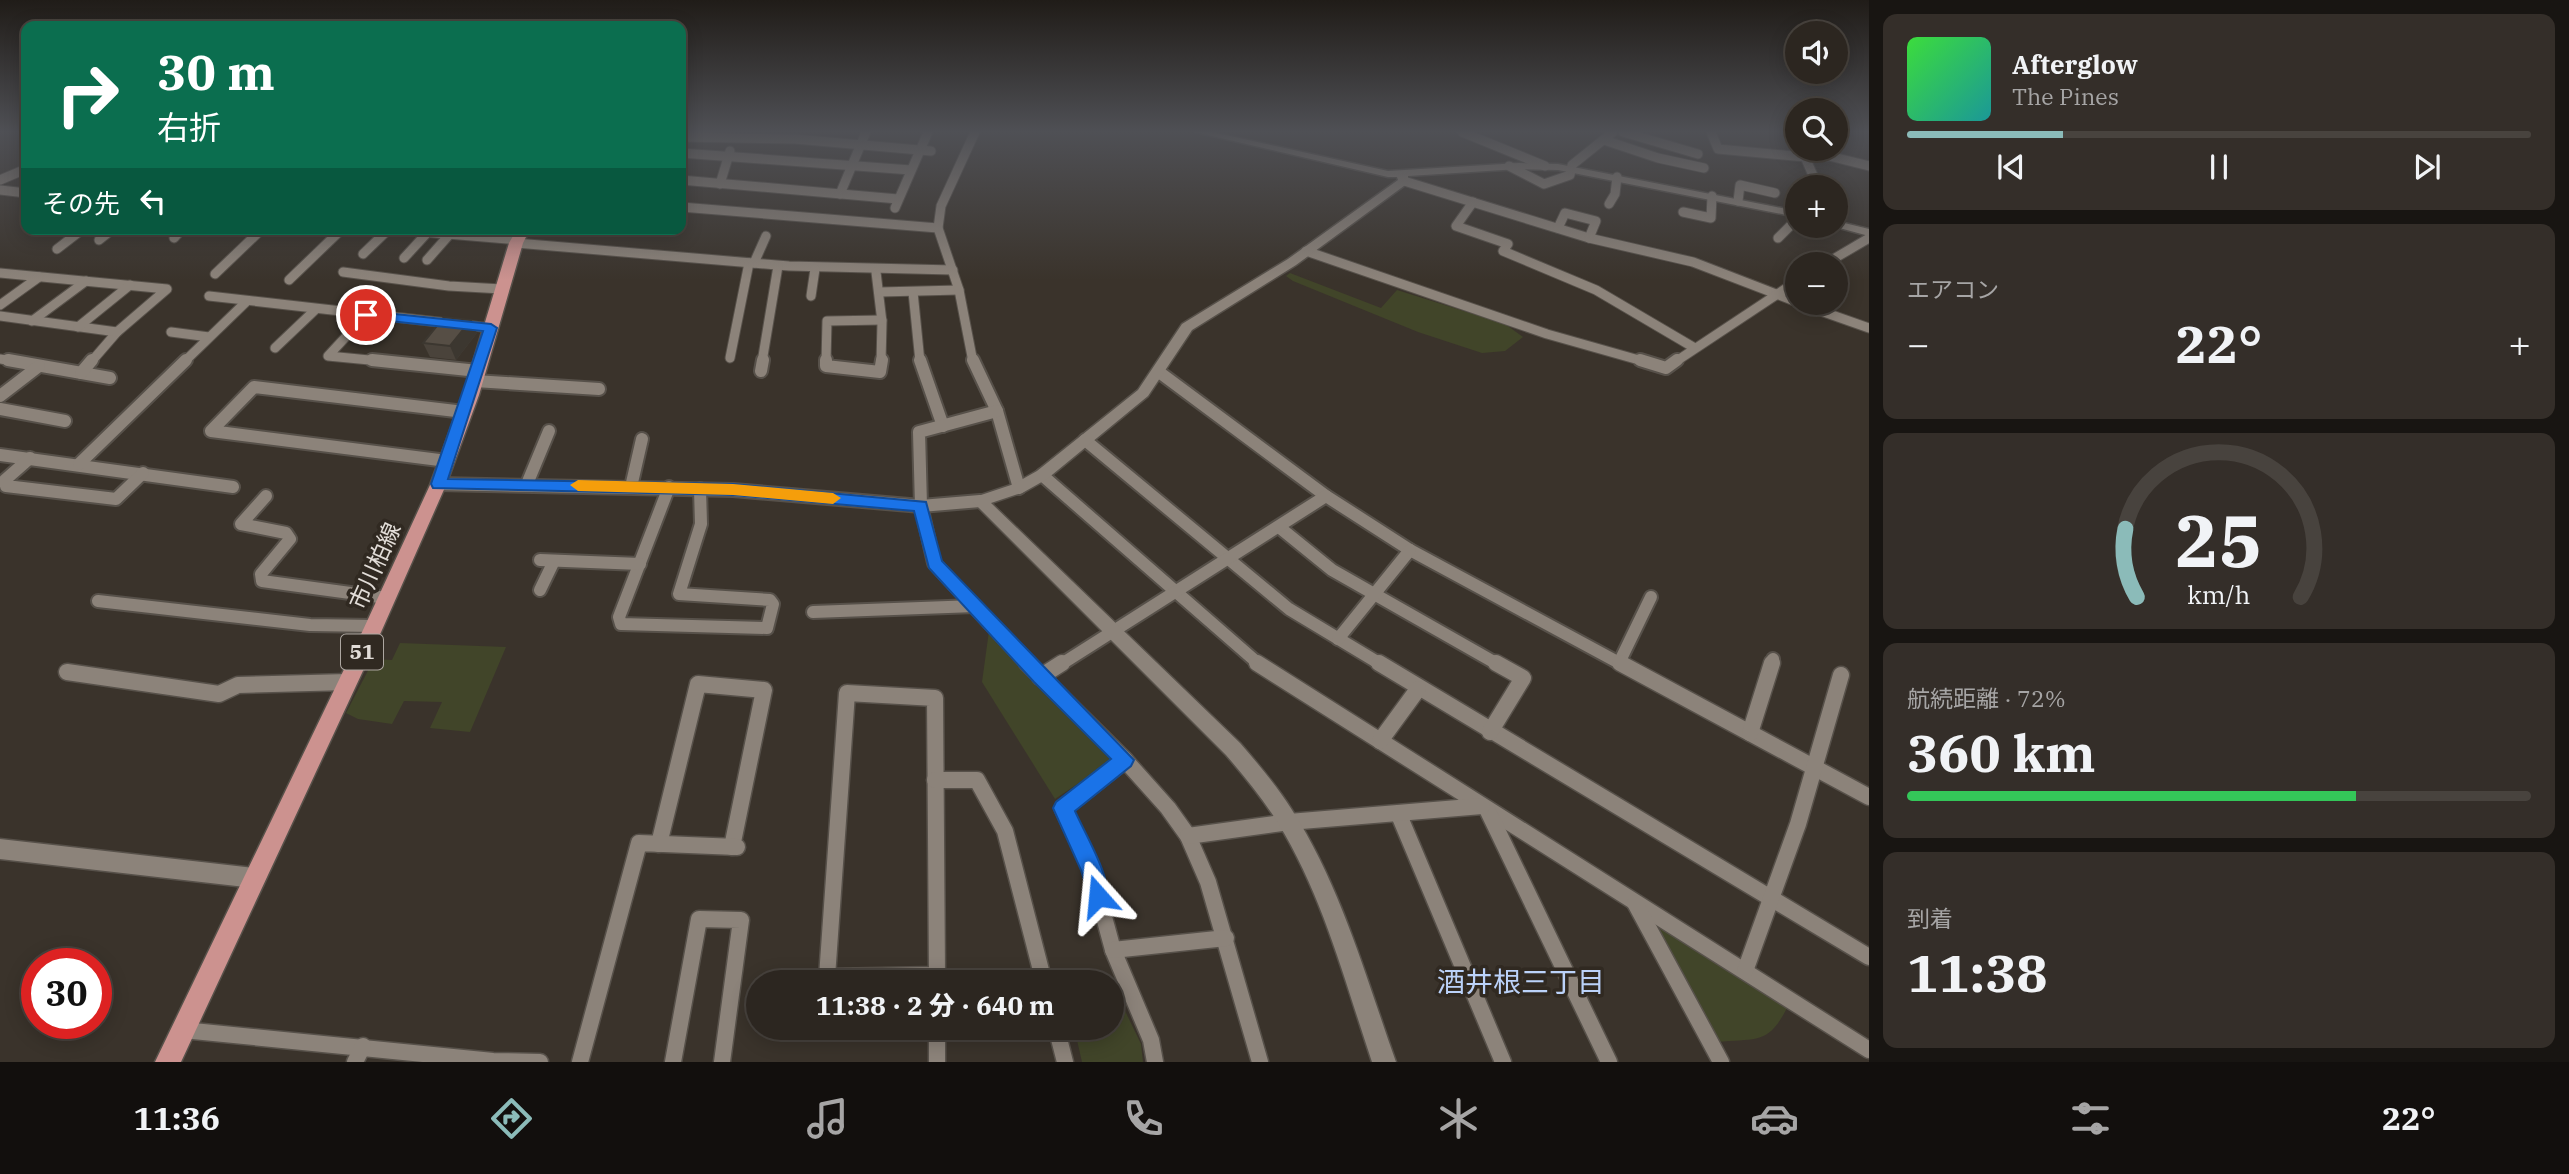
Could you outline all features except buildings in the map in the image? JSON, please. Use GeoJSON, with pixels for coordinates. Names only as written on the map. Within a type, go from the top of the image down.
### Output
{"type":"FeatureCollection","features":[{"type":"Feature","properties":{"kind":"main road","name":"市川柏線"},"geometry":{"type":"LineString","coordinates":[[168,1062],[375,626],[439,484],[477,376],[519,237]]}},
{"type":"Feature","properties":{"kind":"street"},"geometry":{"type":"LineString","coordinates":[[696,182],[840,194],[897,203],[906,182]]}},
{"type":"Feature","properties":{"kind":"street"},"geometry":{"type":"LineString","coordinates":[[840,194],[845,182]]}},
{"type":"Feature","properties":{"kind":"street"},"geometry":{"type":"LineString","coordinates":[[953,182],[942,206],[938,228],[959,290],[971,357],[997,411],[1019,488]]}},
{"type":"Feature","properties":{"kind":"street"},"geometry":{"type":"LineString","coordinates":[[439,484],[700,489],[921,506],[979,501],[1019,488],[1042,475],[1143,393],[1160,372],[1178,336],[1187,327],[1306,251],[1398,182]]}},
{"type":"Feature","properties":{"kind":"street"},"geometry":{"type":"LineString","coordinates":[[1414,182],[1589,238],[1693,262],[1785,298]]}},
{"type":"Feature","properties":{"kind":"street"},"geometry":{"type":"LineString","coordinates":[[1609,204],[1615,194],[1616,182]]}},
{"type":"Feature","properties":{"kind":"street"},"geometry":{"type":"LineString","coordinates":[[1640,182],[1785,211]]}},
{"type":"Feature","properties":{"kind":"street"},"geometry":{"type":"LineString","coordinates":[[1738,201],[1740,186],[1774,193]]}},
{"type":"Feature","properties":{"kind":"street"},"geometry":{"type":"LineString","coordinates":[[0,190],[21,192]]}},
{"type":"Feature","properties":{"kind":"street"},"geometry":{"type":"LineString","coordinates":[[1683,212],[1711,218],[1712,196]]}},
{"type":"Feature","properties":{"kind":"street"},"geometry":{"type":"LineString","coordinates":[[1474,202],[1456,226],[1508,244],[1503,251],[1596,290],[1693,347]]}},
{"type":"Feature","properties":{"kind":"street"},"geometry":{"type":"LineString","coordinates":[[686,207],[938,228]]}},
{"type":"Feature","properties":{"kind":"street"},"geometry":{"type":"LineString","coordinates":[[1559,228],[1565,214],[1596,221],[1589,238]]}},
{"type":"Feature","properties":{"kind":"street"},"geometry":{"type":"LineString","coordinates":[[1848,228],[1869,236]]}},
{"type":"Feature","properties":{"kind":"street"},"geometry":{"type":"LineString","coordinates":[[1778,238],[1785,231]]}},
{"type":"Feature","properties":{"kind":"street"},"geometry":{"type":"LineString","coordinates":[[57,248],[75,235]]}},
{"type":"Feature","properties":{"kind":"street"},"geometry":{"type":"LineString","coordinates":[[99,240],[105,235]]}},
{"type":"Feature","properties":{"kind":"street"},"geometry":{"type":"LineString","coordinates":[[174,238],[177,235]]}},
{"type":"Feature","properties":{"kind":"street"},"geometry":{"type":"LineString","coordinates":[[215,275],[256,235]]}},
{"type":"Feature","properties":{"kind":"street"},"geometry":{"type":"LineString","coordinates":[[289,280],[336,235]]}},
{"type":"Feature","properties":{"kind":"street"},"geometry":{"type":"LineString","coordinates":[[363,254],[382,235]]}},
{"type":"Feature","properties":{"kind":"street"},"geometry":{"type":"LineString","coordinates":[[404,258],[426,235]]}},
{"type":"Feature","properties":{"kind":"street"},"geometry":{"type":"LineString","coordinates":[[426,260],[449,235]]}},
{"type":"Feature","properties":{"kind":"street"},"geometry":{"type":"LineString","coordinates":[[492,235],[815,269],[876,272],[953,270]]}},
{"type":"Feature","properties":{"kind":"street"},"geometry":{"type":"LineString","coordinates":[[730,358],[751,263],[766,236]]}},
{"type":"Feature","properties":{"kind":"street"},"geometry":{"type":"LineString","coordinates":[[1844,252],[1869,236]]}},
{"type":"Feature","properties":{"kind":"street"},"geometry":{"type":"LineString","coordinates":[[1306,251],[1547,334],[1666,368],[1693,347],[1785,288]]}},
{"type":"Feature","properties":{"kind":"street"},"geometry":{"type":"LineString","coordinates":[[761,371],[778,266]]}},
{"type":"Feature","properties":{"kind":"street"},"geometry":{"type":"LineString","coordinates":[[810,296],[815,269]]}},
{"type":"Feature","properties":{"kind":"street"},"geometry":{"type":"LineString","coordinates":[[0,272],[167,289],[117,332],[81,373]]}},
{"type":"Feature","properties":{"kind":"street"},"geometry":{"type":"LineString","coordinates":[[343,272],[449,286],[502,289]]}},
{"type":"Feature","properties":{"kind":"street"},"geometry":{"type":"LineString","coordinates":[[876,272],[880,292],[884,353],[880,372],[826,366],[827,321],[881,320]]}},
{"type":"Feature","properties":{"kind":"street"},"geometry":{"type":"LineString","coordinates":[[0,305],[39,276]]}},
{"type":"Feature","properties":{"kind":"street"},"geometry":{"type":"LineString","coordinates":[[32,321],[86,281]]}},
{"type":"Feature","properties":{"kind":"street"},"geometry":{"type":"LineString","coordinates":[[78,327],[130,285]]}},
{"type":"Feature","properties":{"kind":"street"},"geometry":{"type":"LineString","coordinates":[[880,292],[959,290]]}},
{"type":"Feature","properties":{"kind":"street"},"geometry":{"type":"LineString","coordinates":[[913,292],[920,367],[943,426]]}},
{"type":"Feature","properties":{"kind":"street"},"geometry":{"type":"LineString","coordinates":[[209,296],[491,328]]}},
{"type":"Feature","properties":{"kind":"street"},"geometry":{"type":"LineString","coordinates":[[79,464],[247,301]]}},
{"type":"Feature","properties":{"kind":"street"},"geometry":{"type":"LineString","coordinates":[[275,348],[316,309]]}},
{"type":"Feature","properties":{"kind":"street"},"geometry":{"type":"LineString","coordinates":[[366,315],[328,356],[599,389]]}},
{"type":"Feature","properties":{"kind":"street"},"geometry":{"type":"LineString","coordinates":[[1832,315],[1869,328]]}},
{"type":"Feature","properties":{"kind":"street"},"geometry":{"type":"LineString","coordinates":[[2,318],[117,332]]}},
{"type":"Feature","properties":{"kind":"street"},"geometry":{"type":"LineString","coordinates":[[171,332],[209,337]]}},
{"type":"Feature","properties":{"kind":"street"},"geometry":{"type":"LineString","coordinates":[[0,359],[110,378]]}},
{"type":"Feature","properties":{"kind":"street"},"geometry":{"type":"LineString","coordinates":[[0,396],[39,366]]}},
{"type":"Feature","properties":{"kind":"street"},"geometry":{"type":"LineString","coordinates":[[1160,372],[1326,496],[1410,550],[1869,797]]}},
{"type":"Feature","properties":{"kind":"street"},"geometry":{"type":"LineString","coordinates":[[447,461],[211,430],[254,387],[464,412]]}},
{"type":"Feature","properties":{"kind":"street"},"geometry":{"type":"LineString","coordinates":[[0,409],[65,421]]}},
{"type":"Feature","properties":{"kind":"street"},"geometry":{"type":"LineString","coordinates":[[997,411],[919,432],[921,506],[934,563],[1040,677],[1125,760],[1188,835],[1208,882],[1226,938],[1260,1062]]}},
{"type":"Feature","properties":{"kind":"street"},"geometry":{"type":"LineString","coordinates":[[527,484],[550,431]]}},
{"type":"Feature","properties":{"kind":"street"},"geometry":{"type":"LineString","coordinates":[[631,487],[642,439]]}},
{"type":"Feature","properties":{"kind":"street"},"geometry":{"type":"LineString","coordinates":[[1085,440],[1289,609],[1418,689],[1869,957]]}},
{"type":"Feature","properties":{"kind":"street"},"geometry":{"type":"LineString","coordinates":[[0,455],[233,487]]}},
{"type":"Feature","properties":{"kind":"street"},"geometry":{"type":"LineString","coordinates":[[30,458],[5,480],[6,486],[116,499],[143,473]]}},
{"type":"Feature","properties":{"kind":"street"},"geometry":{"type":"LineString","coordinates":[[1042,475],[1251,659],[1869,1050]]}},
{"type":"Feature","properties":{"kind":"street"},"geometry":{"type":"LineString","coordinates":[[669,488],[619,617],[621,624],[766,628],[774,604],[770,600],[679,594],[701,524],[700,489]]}},
{"type":"Feature","properties":{"kind":"street"},"geometry":{"type":"LineString","coordinates":[[266,496],[241,524],[290,536],[261,574],[262,581],[387,598]]}},
{"type":"Feature","properties":{"kind":"street"},"geometry":{"type":"LineString","coordinates":[[1040,677],[1326,496]]}},
{"type":"Feature","properties":{"kind":"street"},"geometry":{"type":"LineString","coordinates":[[979,501],[1249,766],[1289,822],[1315,869],[1384,1062]]}},
{"type":"Feature","properties":{"kind":"street"},"geometry":{"type":"LineString","coordinates":[[1279,527],[1332,570],[1374,596],[1523,678],[1490,732]]}},
{"type":"Feature","properties":{"kind":"street"},"geometry":{"type":"LineString","coordinates":[[1338,639],[1410,550]]}},
{"type":"Feature","properties":{"kind":"street"},"geometry":{"type":"LineString","coordinates":[[540,560],[640,564]]}},
{"type":"Feature","properties":{"kind":"street"},"geometry":{"type":"LineString","coordinates":[[540,590],[554,561]]}},
{"type":"Feature","properties":{"kind":"street"},"geometry":{"type":"LineString","coordinates":[[1619,663],[1651,597]]}},
{"type":"Feature","properties":{"kind":"street"},"geometry":{"type":"LineString","coordinates":[[98,601],[310,625],[375,626]]}},
{"type":"Feature","properties":{"kind":"street"},"geometry":{"type":"LineString","coordinates":[[813,612],[860,618],[975,606]]}},
{"type":"Feature","properties":{"kind":"street"},"geometry":{"type":"LineString","coordinates":[[1750,733],[1773,659]]}},
{"type":"Feature","properties":{"kind":"street"},"geometry":{"type":"LineString","coordinates":[[67,673],[219,694],[238,685],[348,682]]}},
{"type":"Feature","properties":{"kind":"street"},"geometry":{"type":"LineString","coordinates":[[1745,971],[1773,901],[1816,769],[1841,675]]}},
{"type":"Feature","properties":{"kind":"street"},"geometry":{"type":"LineString","coordinates":[[579,1062],[639,843],[659,844],[734,847],[764,690],[698,684],[659,844]]}},
{"type":"Feature","properties":{"kind":"street"},"geometry":{"type":"LineString","coordinates":[[1380,741],[1418,689]]}},
{"type":"Feature","properties":{"kind":"street"},"geometry":{"type":"LineString","coordinates":[[827,970],[847,693],[935,698],[937,970]]}},
{"type":"Feature","properties":{"kind":"street"},"geometry":{"type":"LineString","coordinates":[[1125,760],[1063,808],[1091,869],[1113,950],[1151,1040],[1155,1062]]}},
{"type":"Feature","properties":{"kind":"street"},"geometry":{"type":"LineString","coordinates":[[935,780],[977,780],[1005,831],[1041,970]]}},
{"type":"Feature","properties":{"kind":"street"},"geometry":{"type":"LineString","coordinates":[[1188,835],[1289,822],[1484,808]]}},
{"type":"Feature","properties":{"kind":"street"},"geometry":{"type":"LineString","coordinates":[[1484,808],[1609,1062]]}},
{"type":"Feature","properties":{"kind":"street"},"geometry":{"type":"LineString","coordinates":[[1399,815],[1503,1062]]}},
{"type":"Feature","properties":{"kind":"street"},"geometry":{"type":"LineString","coordinates":[[0,849],[254,878]]}},
{"type":"Feature","properties":{"kind":"street"},"geometry":{"type":"LineString","coordinates":[[1635,902],[1721,1062]]}},
{"type":"Feature","properties":{"kind":"street"},"geometry":{"type":"LineString","coordinates":[[673,1062],[699,919],[741,920],[722,1062]]}},
{"type":"Feature","properties":{"kind":"street"},"geometry":{"type":"LineString","coordinates":[[1113,950],[1226,938]]}},
{"type":"Feature","properties":{"kind":"street"},"geometry":{"type":"LineString","coordinates":[[183,1030],[359,1054],[540,1062]]}},
{"type":"Feature","properties":{"kind":"street"},"geometry":{"type":"LineString","coordinates":[[937,1040],[937,1062]]}},
{"type":"Feature","properties":{"kind":"street"},"geometry":{"type":"LineString","coordinates":[[1059,1040],[1065,1062]]}},
{"type":"Feature","properties":{"kind":"green space"},"geometry":{"type":"Polygon","coordinates":[[[1290,273],[1381,308],[1397,290],[1505,324],[1523,337],[1505,351],[1482,353],[1418,332],[1293,281],[1286,276],[1290,273]]]}},
{"type":"Feature","properties":{"kind":"green space"},"geometry":{"type":"Polygon","coordinates":[[[989,631],[1112,756],[1112,761],[1055,799],[982,682],[989,631]]]}},
{"type":"Feature","properties":{"kind":"green space"},"geometry":{"type":"Polygon","coordinates":[[[400,643],[506,647],[470,732],[430,728],[442,702],[404,701],[392,724],[358,719],[346,713],[374,659],[392,660],[400,643]]]}},
{"type":"Feature","properties":{"kind":"green space"},"geometry":{"type":"Polygon","coordinates":[[[1657,921],[1789,1004],[1775,1027],[1761,1037],[1717,1042],[1651,925],[1657,921]]]}},
{"type":"Feature","properties":{"kind":"green space"},"geometry":{"type":"Polygon","coordinates":[[[1124,1009],[1141,1044],[1143,1062],[1082,1062],[1077,1040],[1124,1040],[1124,1009]]]}},
{"type":"Feature","properties":{"kind":"slow traffic"},"geometry":{"type":"LineString","coordinates":[[578,485],[733,490],[833,498]]}},
{"type":"Feature","properties":{"kind":"district","name":"酒井根三丁目"},"geometry":{"type":"Point","coordinates":[1521,982]}},
{"type":"Feature","properties":{"kind":"route"},"geometry":{"type":"LineString","coordinates":[[366,315],[491,328],[439,484],[733,490],[921,506],[934,563],[1040,677],[1125,760],[1063,808],[1091,869],[1098,896]]}}]}
